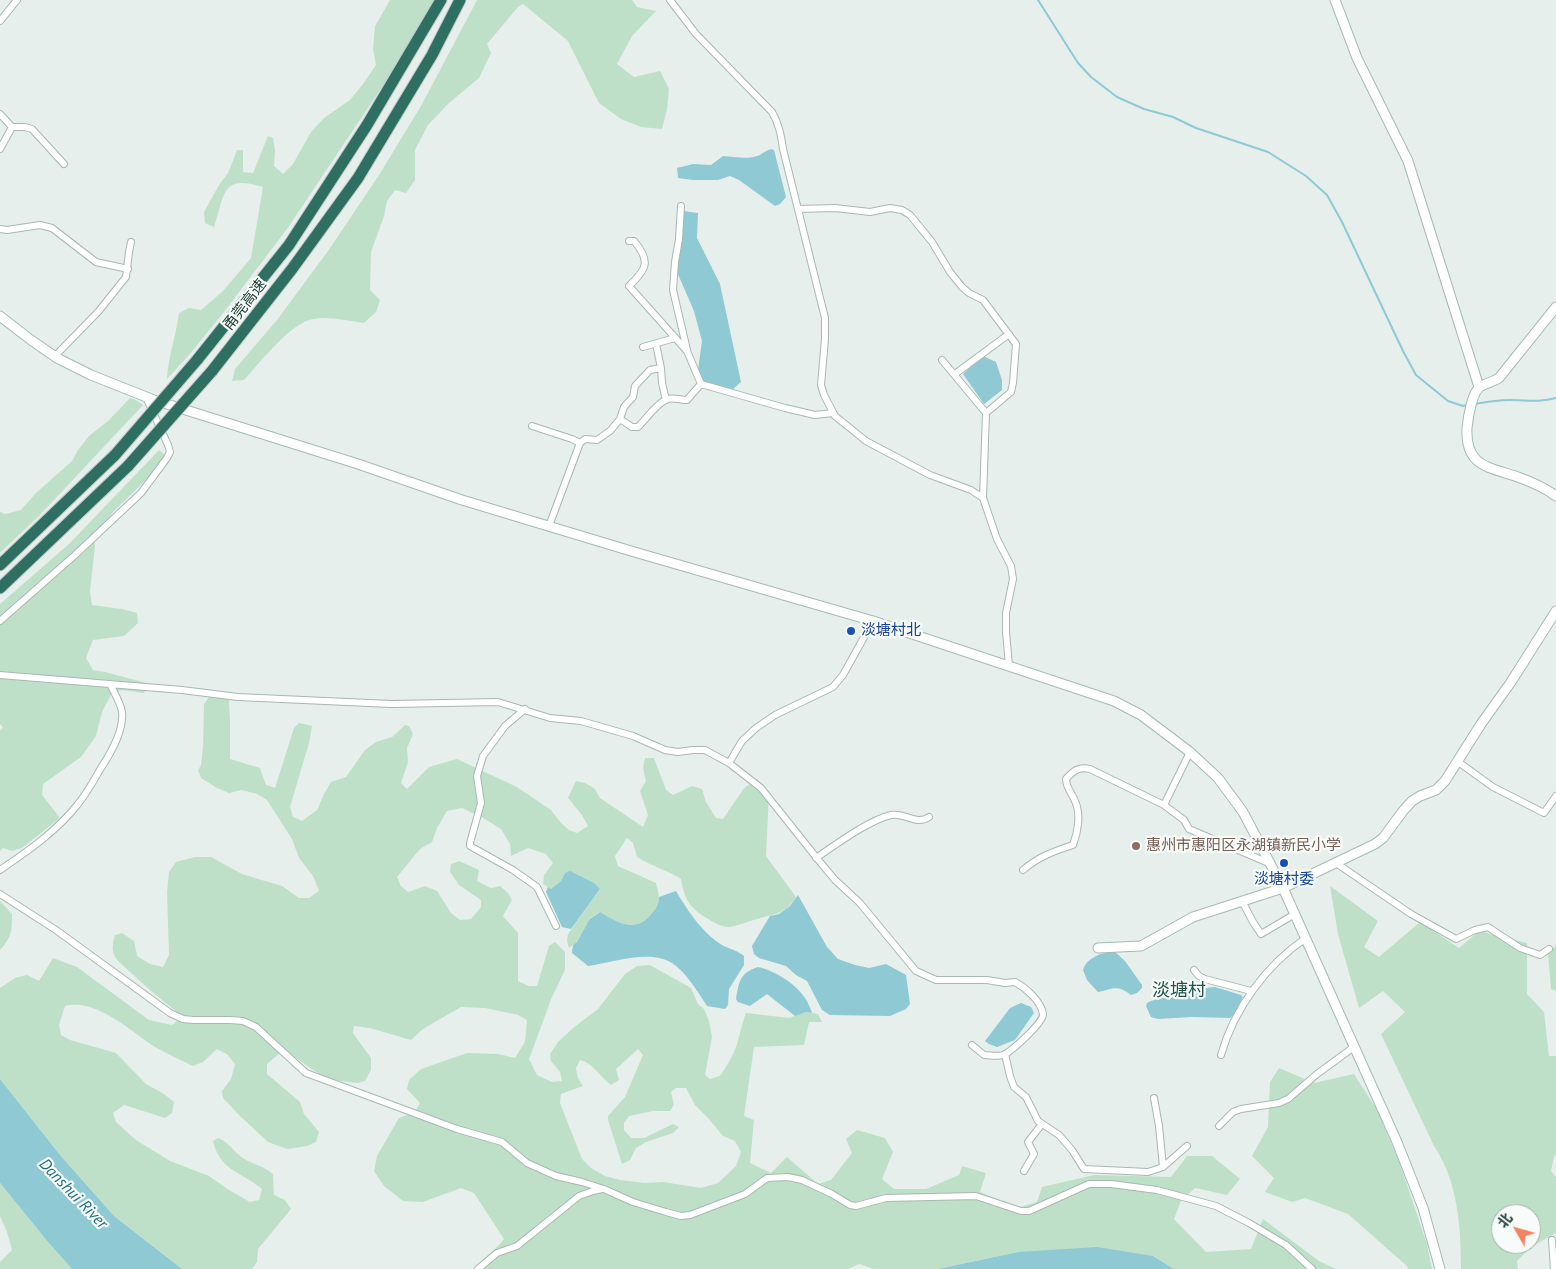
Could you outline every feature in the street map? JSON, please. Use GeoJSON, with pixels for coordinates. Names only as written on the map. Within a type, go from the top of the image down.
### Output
{"type":"FeatureCollection","features":[{"type":"Feature","properties":{"kind":"highway","name":"甬莞高速"},"geometry":{"type":"LineString","coordinates":[[0,565],[115,455],[197,360],[290,245],[367,125],[441,0]]}},
{"type":"Feature","properties":{"kind":"highway","name":"甬莞高速"},"geometry":{"type":"LineString","coordinates":[[0,588],[128,466],[212,371],[292,269],[358,178],[432,55],[460,0]]}},
{"type":"Feature","properties":{"kind":"main road"},"geometry":{"type":"LineString","coordinates":[[1335,0],[1357,58],[1408,161],[1479,386]]}},
{"type":"Feature","properties":{"kind":"main road"},"geometry":{"type":"LineString","coordinates":[[1556,307],[1499,378],[1479,386],[1472,399],[1467,424],[1468,447],[1472,455],[1481,464],[1526,480],[1556,496]]}},
{"type":"Feature","properties":{"kind":"main road"},"geometry":{"type":"LineString","coordinates":[[0,316],[55,356],[91,375],[146,398],[358,464],[462,500],[873,621],[1120,704],[1148,720],[1211,770],[1231,794],[1271,864],[1306,938],[1418,1193],[1440,1269]]}},
{"type":"Feature","properties":{"kind":"main road"},"geometry":{"type":"LineString","coordinates":[[1098,948],[1140,946],[1193,917],[1283,888],[1370,848],[1379,842],[1412,801],[1440,786],[1481,724],[1512,682],[1556,611]]}},
{"type":"Feature","properties":{"kind":"street"},"geometry":{"type":"LineString","coordinates":[[0,21],[17,0]]}},
{"type":"Feature","properties":{"kind":"street"},"geometry":{"type":"LineString","coordinates":[[670,0],[696,34],[772,112],[777,121],[825,318],[821,385],[824,396],[835,416],[866,441],[930,475],[971,490],[983,498]]}},
{"type":"Feature","properties":{"kind":"street"},"geometry":{"type":"LineString","coordinates":[[0,114],[12,127],[32,129],[64,164]]}},
{"type":"Feature","properties":{"kind":"street"},"geometry":{"type":"LineString","coordinates":[[0,149],[12,127]]}},
{"type":"Feature","properties":{"kind":"street"},"geometry":{"type":"LineString","coordinates":[[681,206],[673,290],[687,351],[701,384]]}},
{"type":"Feature","properties":{"kind":"street"},"geometry":{"type":"LineString","coordinates":[[798,210],[835,208],[870,212],[890,208],[902,210],[910,215],[932,242],[950,272],[962,287],[983,300],[1016,344],[1011,392],[986,413]]}},
{"type":"Feature","properties":{"kind":"street"},"geometry":{"type":"LineString","coordinates":[[0,229],[7,230],[40,225],[52,228],[96,262],[128,269]]}},
{"type":"Feature","properties":{"kind":"street"},"geometry":{"type":"LineString","coordinates":[[629,242],[634,241],[639,247],[645,262],[642,274],[630,286],[687,351]]}},
{"type":"Feature","properties":{"kind":"street"},"geometry":{"type":"LineString","coordinates":[[55,356],[118,289],[126,277],[131,242]]}},
{"type":"Feature","properties":{"kind":"street"},"geometry":{"type":"LineString","coordinates":[[955,374],[1009,334]]}},
{"type":"Feature","properties":{"kind":"street"},"geometry":{"type":"LineString","coordinates":[[643,347],[675,338]]}},
{"type":"Feature","properties":{"kind":"street"},"geometry":{"type":"LineString","coordinates":[[656,344],[666,400]]}},
{"type":"Feature","properties":{"kind":"street"},"geometry":{"type":"LineString","coordinates":[[942,360],[986,413],[983,498],[997,539],[1011,566],[1013,579],[1006,613],[1009,666]]}},
{"type":"Feature","properties":{"kind":"street"},"geometry":{"type":"LineString","coordinates":[[548,526],[580,443],[585,439],[597,440],[610,431],[620,419],[624,407],[633,397],[635,386],[650,370],[661,368]]}},
{"type":"Feature","properties":{"kind":"street"},"geometry":{"type":"LineString","coordinates":[[701,384],[815,415],[834,413]]}},
{"type":"Feature","properties":{"kind":"street"},"geometry":{"type":"LineString","coordinates":[[620,419],[632,427],[638,427],[666,400],[673,398],[687,400],[701,384]]}},
{"type":"Feature","properties":{"kind":"street"},"geometry":{"type":"LineString","coordinates":[[0,621],[74,556],[141,493],[167,458],[170,452],[168,445],[146,398]]}},
{"type":"Feature","properties":{"kind":"street"},"geometry":{"type":"LineString","coordinates":[[532,426],[580,443]]}},
{"type":"Feature","properties":{"kind":"street"},"geometry":{"type":"LineString","coordinates":[[729,763],[742,741],[756,728],[775,716],[833,687],[843,675],[873,621]]}},
{"type":"Feature","properties":{"kind":"street"},"geometry":{"type":"LineString","coordinates":[[0,675],[238,697],[391,704],[498,702],[550,718],[581,721],[633,736],[665,750],[678,752],[705,750],[729,763],[761,788],[816,858],[869,914],[916,971],[936,980],[1015,982],[1031,994],[1040,1006],[1043,1017],[1030,1032],[1005,1054],[996,1056],[984,1054],[972,1045]]}},
{"type":"Feature","properties":{"kind":"street"},"geometry":{"type":"LineString","coordinates":[[0,870],[46,837],[77,806],[91,787],[117,738],[121,722],[122,713],[120,705],[110,684]]}},
{"type":"Feature","properties":{"kind":"street"},"geometry":{"type":"LineString","coordinates":[[524,709],[506,726],[483,756],[477,776],[481,803],[470,846],[513,870],[537,887],[556,926]]}},
{"type":"Feature","properties":{"kind":"street"},"geometry":{"type":"LineString","coordinates":[[1164,805],[1190,752]]}},
{"type":"Feature","properties":{"kind":"street"},"geometry":{"type":"LineString","coordinates":[[1457,761],[1493,787],[1544,813],[1556,796]]}},
{"type":"Feature","properties":{"kind":"street"},"geometry":{"type":"LineString","coordinates":[[1023,870],[1052,851],[1073,845],[1076,836],[1078,814],[1076,802],[1066,785],[1066,779],[1073,771],[1083,767],[1164,805],[1184,820],[1189,829],[1271,864]]}},
{"type":"Feature","properties":{"kind":"street"},"geometry":{"type":"LineString","coordinates":[[816,858],[840,841],[884,817],[894,814],[912,820],[924,820],[929,817]]}},
{"type":"Feature","properties":{"kind":"street"},"geometry":{"type":"LineString","coordinates":[[1336,863],[1411,914],[1456,939],[1475,930],[1488,928],[1520,948],[1540,955],[1550,949]]}},
{"type":"Feature","properties":{"kind":"street"},"geometry":{"type":"LineString","coordinates":[[0,894],[56,930],[170,1013],[193,1020],[243,1021],[256,1027],[306,1073],[457,1128],[502,1142],[527,1163],[556,1176],[604,1189],[633,1202],[681,1216],[706,1210],[745,1194],[767,1178],[788,1176],[802,1180],[850,1205],[856,1206],[886,1198],[976,1196],[1021,1211],[1029,1211],[1089,1184],[1110,1184],[1157,1190],[1216,1206],[1286,1245],[1312,1269]]}},
{"type":"Feature","properties":{"kind":"street"},"geometry":{"type":"LineString","coordinates":[[1242,901],[1262,934],[1295,914]]}},
{"type":"Feature","properties":{"kind":"street"},"geometry":{"type":"LineString","coordinates":[[1221,1055],[1228,1031],[1251,991],[1280,959],[1306,938]]}},
{"type":"Feature","properties":{"kind":"street"},"geometry":{"type":"LineString","coordinates":[[1194,970],[1204,979],[1251,991]]}},
{"type":"Feature","properties":{"kind":"street"},"geometry":{"type":"LineString","coordinates":[[1219,1126],[1233,1112],[1279,1103],[1288,1099],[1317,1074],[1354,1047]]}},
{"type":"Feature","properties":{"kind":"street"},"geometry":{"type":"LineString","coordinates":[[1005,1054],[1014,1087],[1026,1097],[1034,1116],[1042,1124],[1059,1135],[1072,1150],[1084,1169],[1148,1172],[1163,1167],[1188,1146]]}},
{"type":"Feature","properties":{"kind":"street"},"geometry":{"type":"LineString","coordinates":[[1154,1098],[1163,1167]]}},
{"type":"Feature","properties":{"kind":"street"},"geometry":{"type":"LineString","coordinates":[[1024,1171],[1034,1154],[1028,1142],[1042,1124]]}},
{"type":"Feature","properties":{"kind":"street"},"geometry":{"type":"LineString","coordinates":[[478,1269],[497,1253],[517,1246],[579,1196],[604,1189]]}},
{"type":"Feature","properties":{"kind":"street"},"geometry":{"type":"LineString","coordinates":[[1552,1240],[1554,1269]]}},
{"type":"Feature","properties":{"kind":"green space"},"geometry":{"type":"Polygon","coordinates":[[[390,0],[436,0],[386,81],[287,229],[224,312],[167,379],[179,313],[189,308],[201,310],[223,291],[251,258],[263,187],[239,183],[232,185],[223,196],[214,227],[205,223],[204,212],[228,173],[237,150],[243,150],[243,172],[253,173],[268,136],[273,138],[275,150],[274,166],[283,174],[293,164],[311,132],[324,118],[350,100],[376,65],[373,49],[375,26],[390,0]]]}},
{"type":"Feature","properties":{"kind":"green space"},"geometry":{"type":"Polygon","coordinates":[[[477,0],[632,0],[637,7],[656,11],[632,36],[617,64],[634,77],[660,71],[669,89],[662,129],[641,127],[621,119],[599,103],[568,41],[523,4],[518,7],[487,44],[491,53],[479,78],[449,103],[428,125],[415,150],[415,180],[406,193],[395,190],[387,201],[384,216],[371,252],[370,290],[380,300],[376,312],[364,323],[325,318],[304,322],[285,336],[244,380],[232,381],[235,369],[277,320],[328,251],[379,175],[421,106],[477,0]]]}},
{"type":"Feature","properties":{"kind":"green space"},"geometry":{"type":"Polygon","coordinates":[[[130,398],[143,405],[39,516],[0,553],[0,512],[5,514],[21,510],[36,493],[72,461],[89,436],[108,421],[130,398]]]}},
{"type":"Feature","properties":{"kind":"green space"},"geometry":{"type":"Polygon","coordinates":[[[159,450],[165,455],[149,477],[115,510],[93,536],[95,546],[90,591],[92,605],[137,613],[138,623],[124,636],[93,640],[86,658],[93,670],[154,685],[143,693],[122,690],[112,693],[102,712],[96,736],[81,757],[43,784],[42,795],[60,818],[22,848],[12,851],[3,848],[0,851],[0,731],[3,727],[0,724],[0,604],[69,544],[159,450]]]}},
{"type":"Feature","properties":{"kind":"green space"},"geometry":{"type":"Polygon","coordinates":[[[219,696],[229,700],[230,759],[260,768],[266,785],[275,788],[294,728],[299,723],[312,726],[309,743],[290,807],[293,817],[302,821],[317,810],[331,782],[346,777],[365,750],[376,742],[392,737],[405,725],[409,726],[413,734],[407,748],[408,762],[401,783],[407,789],[429,767],[457,759],[517,787],[551,810],[569,830],[577,833],[588,826],[582,815],[568,798],[576,781],[594,788],[600,798],[643,827],[648,815],[640,791],[646,781],[643,768],[645,758],[654,758],[666,790],[673,795],[692,786],[702,789],[706,802],[716,818],[723,819],[744,788],[757,779],[769,793],[766,856],[796,897],[788,907],[779,913],[734,926],[721,926],[693,908],[684,893],[681,879],[637,857],[633,843],[627,838],[615,856],[618,866],[656,883],[659,898],[654,912],[637,925],[629,926],[620,924],[599,912],[589,920],[577,942],[569,948],[568,934],[600,889],[565,873],[561,881],[551,889],[543,884],[544,875],[553,863],[546,854],[528,848],[511,856],[510,844],[501,829],[462,808],[447,811],[437,828],[432,842],[420,849],[397,877],[401,886],[408,892],[425,886],[437,891],[451,913],[460,920],[471,919],[481,907],[481,900],[459,885],[450,872],[451,864],[459,861],[479,870],[477,881],[491,888],[500,886],[508,893],[512,900],[503,916],[518,933],[518,981],[529,986],[537,986],[549,946],[555,942],[565,952],[565,970],[552,997],[529,1059],[537,1075],[552,1082],[562,1081],[560,1072],[551,1061],[550,1054],[558,1042],[598,1009],[625,974],[637,966],[650,965],[691,988],[698,1004],[704,1009],[709,1021],[712,1037],[705,1075],[710,1079],[720,1076],[730,1061],[746,1013],[789,1018],[806,1012],[818,1014],[822,1022],[809,1022],[804,1045],[754,1047],[744,1116],[754,1120],[750,1163],[771,1173],[787,1157],[818,1184],[831,1180],[852,1153],[846,1139],[857,1130],[885,1138],[893,1152],[882,1179],[894,1189],[926,1189],[959,1175],[962,1166],[986,1173],[980,1192],[1018,1208],[1037,1202],[1042,1187],[1094,1175],[1171,1177],[1187,1156],[1212,1156],[1240,1179],[1227,1195],[1195,1188],[1181,1201],[1174,1219],[1206,1252],[1251,1249],[1263,1219],[1319,1261],[1336,1269],[1174,1269],[1153,1256],[1018,1252],[938,1269],[874,1269],[859,1264],[848,1269],[475,1269],[504,1239],[474,1193],[461,1188],[423,1202],[403,1201],[384,1186],[374,1171],[377,1156],[399,1118],[415,1112],[420,1103],[407,1089],[409,1080],[421,1069],[467,1053],[498,1054],[515,1058],[525,1042],[527,1020],[518,1015],[485,1008],[461,1007],[423,1029],[411,1040],[370,1028],[354,1026],[353,1033],[371,1058],[371,1070],[365,1081],[357,1083],[326,1079],[296,1058],[280,1053],[267,1064],[267,1074],[300,1102],[304,1114],[319,1132],[316,1142],[307,1146],[287,1149],[268,1142],[223,1098],[222,1091],[231,1079],[235,1064],[227,1054],[217,1049],[203,1062],[193,1066],[155,1047],[101,1011],[77,1005],[65,1006],[59,1025],[61,1035],[70,1040],[116,1053],[146,1084],[174,1102],[172,1113],[165,1118],[124,1105],[113,1113],[116,1122],[136,1140],[170,1161],[209,1176],[250,1202],[259,1200],[262,1189],[226,1165],[216,1151],[213,1141],[218,1138],[221,1139],[244,1159],[273,1174],[274,1195],[285,1200],[291,1209],[258,1249],[257,1262],[252,1269],[182,1269],[114,1216],[60,1155],[0,1079],[0,988],[15,978],[27,975],[39,981],[53,958],[77,967],[149,1020],[172,1025],[177,1021],[178,1013],[118,961],[113,952],[113,946],[115,935],[122,933],[134,941],[137,956],[150,964],[163,967],[169,955],[167,892],[169,872],[176,862],[195,857],[211,857],[242,874],[282,886],[299,898],[309,898],[319,891],[313,876],[299,858],[292,839],[267,800],[257,794],[241,790],[229,793],[201,778],[198,770],[201,765],[203,747],[204,704],[209,697],[219,696]],[[638,1049],[616,1069],[619,1080],[611,1085],[593,1067],[580,1060],[576,1068],[578,1078],[583,1086],[561,1094],[560,1103],[582,1159],[591,1168],[605,1176],[620,1180],[645,1183],[663,1182],[701,1188],[718,1183],[736,1166],[741,1152],[735,1141],[723,1136],[695,1105],[686,1088],[676,1088],[671,1092],[674,1105],[670,1111],[653,1111],[629,1116],[624,1123],[624,1130],[631,1138],[644,1138],[673,1124],[679,1127],[673,1133],[646,1142],[636,1148],[630,1160],[622,1164],[608,1116],[625,1097],[643,1055],[638,1049]]]}},
{"type":"Feature","properties":{"kind":"green space"},"geometry":{"type":"Polygon","coordinates":[[[1330,886],[1378,921],[1364,947],[1379,957],[1420,922],[1459,948],[1479,931],[1527,943],[1527,994],[1544,1012],[1549,1056],[1556,1056],[1556,1155],[1551,1171],[1556,1177],[1556,1233],[1541,1241],[1541,1204],[1491,1204],[1491,1254],[1524,1254],[1517,1261],[1518,1269],[1461,1269],[1459,1221],[1448,1174],[1381,1034],[1405,1012],[1383,991],[1359,1008],[1338,934],[1330,886]]]}},
{"type":"Feature","properties":{"kind":"green space"},"geometry":{"type":"Polygon","coordinates":[[[0,901],[12,914],[12,925],[7,941],[0,950],[0,901]]]}},
{"type":"Feature","properties":{"kind":"green space"},"geometry":{"type":"Polygon","coordinates":[[[1556,945],[1556,991],[1551,989],[1548,954],[1556,945]]]}},
{"type":"Feature","properties":{"kind":"green space"},"geometry":{"type":"Polygon","coordinates":[[[1279,1068],[1314,1083],[1354,1074],[1377,1110],[1399,1161],[1427,1244],[1432,1269],[1407,1269],[1408,1267],[1348,1214],[1305,1198],[1292,1202],[1265,1192],[1274,1178],[1252,1156],[1268,1127],[1270,1082],[1279,1068]]]}},
{"type":"Feature","properties":{"kind":"green space"},"geometry":{"type":"Polygon","coordinates":[[[0,1183],[72,1269],[0,1269],[0,1262],[12,1250],[0,1216],[0,1183]]]}},
{"type":"Feature","properties":{"kind":"water"},"geometry":{"type":"Polygon","coordinates":[[[771,149],[774,150],[786,197],[780,204],[775,206],[739,180],[730,176],[718,180],[678,178],[677,168],[693,164],[711,165],[723,156],[756,157],[771,149]]]}},
{"type":"Feature","properties":{"kind":"water"},"geometry":{"type":"Polygon","coordinates":[[[683,211],[698,213],[697,238],[720,284],[741,382],[733,389],[708,384],[701,378],[698,370],[702,341],[694,311],[677,272],[683,211]]]}},
{"type":"Feature","properties":{"kind":"water"},"geometry":{"type":"Polygon","coordinates":[[[983,356],[996,362],[1002,380],[1002,390],[984,404],[963,374],[983,356]]]}},
{"type":"Feature","properties":{"kind":"water"},"geometry":{"type":"Polygon","coordinates":[[[570,871],[594,883],[600,889],[571,929],[562,927],[546,892],[548,887],[551,889],[561,881],[565,873],[570,871]]]}},
{"type":"Feature","properties":{"kind":"water"},"geometry":{"type":"Polygon","coordinates":[[[676,891],[691,914],[711,937],[718,943],[744,956],[744,965],[729,989],[728,1005],[725,1009],[707,1006],[682,972],[672,963],[663,959],[654,957],[632,958],[588,966],[572,953],[573,945],[577,942],[589,920],[600,912],[621,923],[634,925],[647,919],[658,905],[659,897],[676,891]]]}},
{"type":"Feature","properties":{"kind":"water"},"geometry":{"type":"Polygon","coordinates":[[[798,895],[827,947],[838,959],[869,968],[886,964],[906,975],[910,1004],[906,1009],[890,1016],[830,1015],[822,1010],[807,981],[796,975],[786,966],[759,958],[754,954],[752,946],[770,916],[779,914],[790,906],[798,895]]]}},
{"type":"Feature","properties":{"kind":"water"},"geometry":{"type":"Polygon","coordinates":[[[1115,952],[1125,961],[1142,985],[1142,988],[1137,993],[1131,995],[1118,988],[1098,992],[1087,980],[1083,970],[1087,963],[1097,956],[1115,952]]]}},
{"type":"Feature","properties":{"kind":"water"},"geometry":{"type":"Polygon","coordinates":[[[758,967],[771,971],[796,987],[806,1000],[812,1013],[806,1012],[795,1016],[767,994],[750,1006],[738,1002],[736,999],[741,978],[747,972],[758,967]]]}},
{"type":"Feature","properties":{"kind":"water"},"geometry":{"type":"Polygon","coordinates":[[[1215,987],[1243,997],[1234,1015],[1230,1018],[1192,1017],[1158,1019],[1151,1017],[1146,1006],[1147,1003],[1172,994],[1215,987]]]}},
{"type":"Feature","properties":{"kind":"water"},"geometry":{"type":"Polygon","coordinates":[[[1021,1003],[1031,1007],[1034,1013],[1015,1040],[997,1047],[985,1041],[1010,1008],[1021,1003]]]}},
{"type":"Feature","properties":{"kind":"water","name":"Danshui River"},"geometry":{"type":"Polygon","coordinates":[[[0,1079],[60,1155],[114,1216],[182,1269],[72,1269],[0,1183],[0,1079]]]}},
{"type":"Feature","properties":{"kind":"water"},"geometry":{"type":"Polygon","coordinates":[[[1097,1247],[1153,1256],[1174,1269],[938,1269],[1018,1252],[1097,1247]]]}},
{"type":"Feature","properties":{"kind":"waterway"},"geometry":{"type":"LineString","coordinates":[[1038,0],[1078,63],[1091,77],[1117,97],[1144,109],[1173,117],[1196,128],[1268,152],[1306,176],[1327,195],[1416,375],[1448,401],[1463,406],[1467,405]]}},
{"type":"Feature","properties":{"kind":"waterway"},"geometry":{"type":"LineString","coordinates":[[1474,404],[1501,400],[1538,401],[1556,398]]}},
{"type":"Feature","properties":{"kind":"place","name":"淡塘村北"},"geometry":{"type":"Point","coordinates":[851,631]}},
{"type":"Feature","properties":{"kind":"place","name":"惠州市惠阳区永湖镇新民小学"},"geometry":{"type":"Point","coordinates":[1136,846]}},
{"type":"Feature","properties":{"kind":"place","name":"淡塘村委"},"geometry":{"type":"Point","coordinates":[1284,863]}},
{"type":"Feature","properties":{"kind":"district","name":"淡塘村"},"geometry":{"type":"Point","coordinates":[1179,991]}}]}
